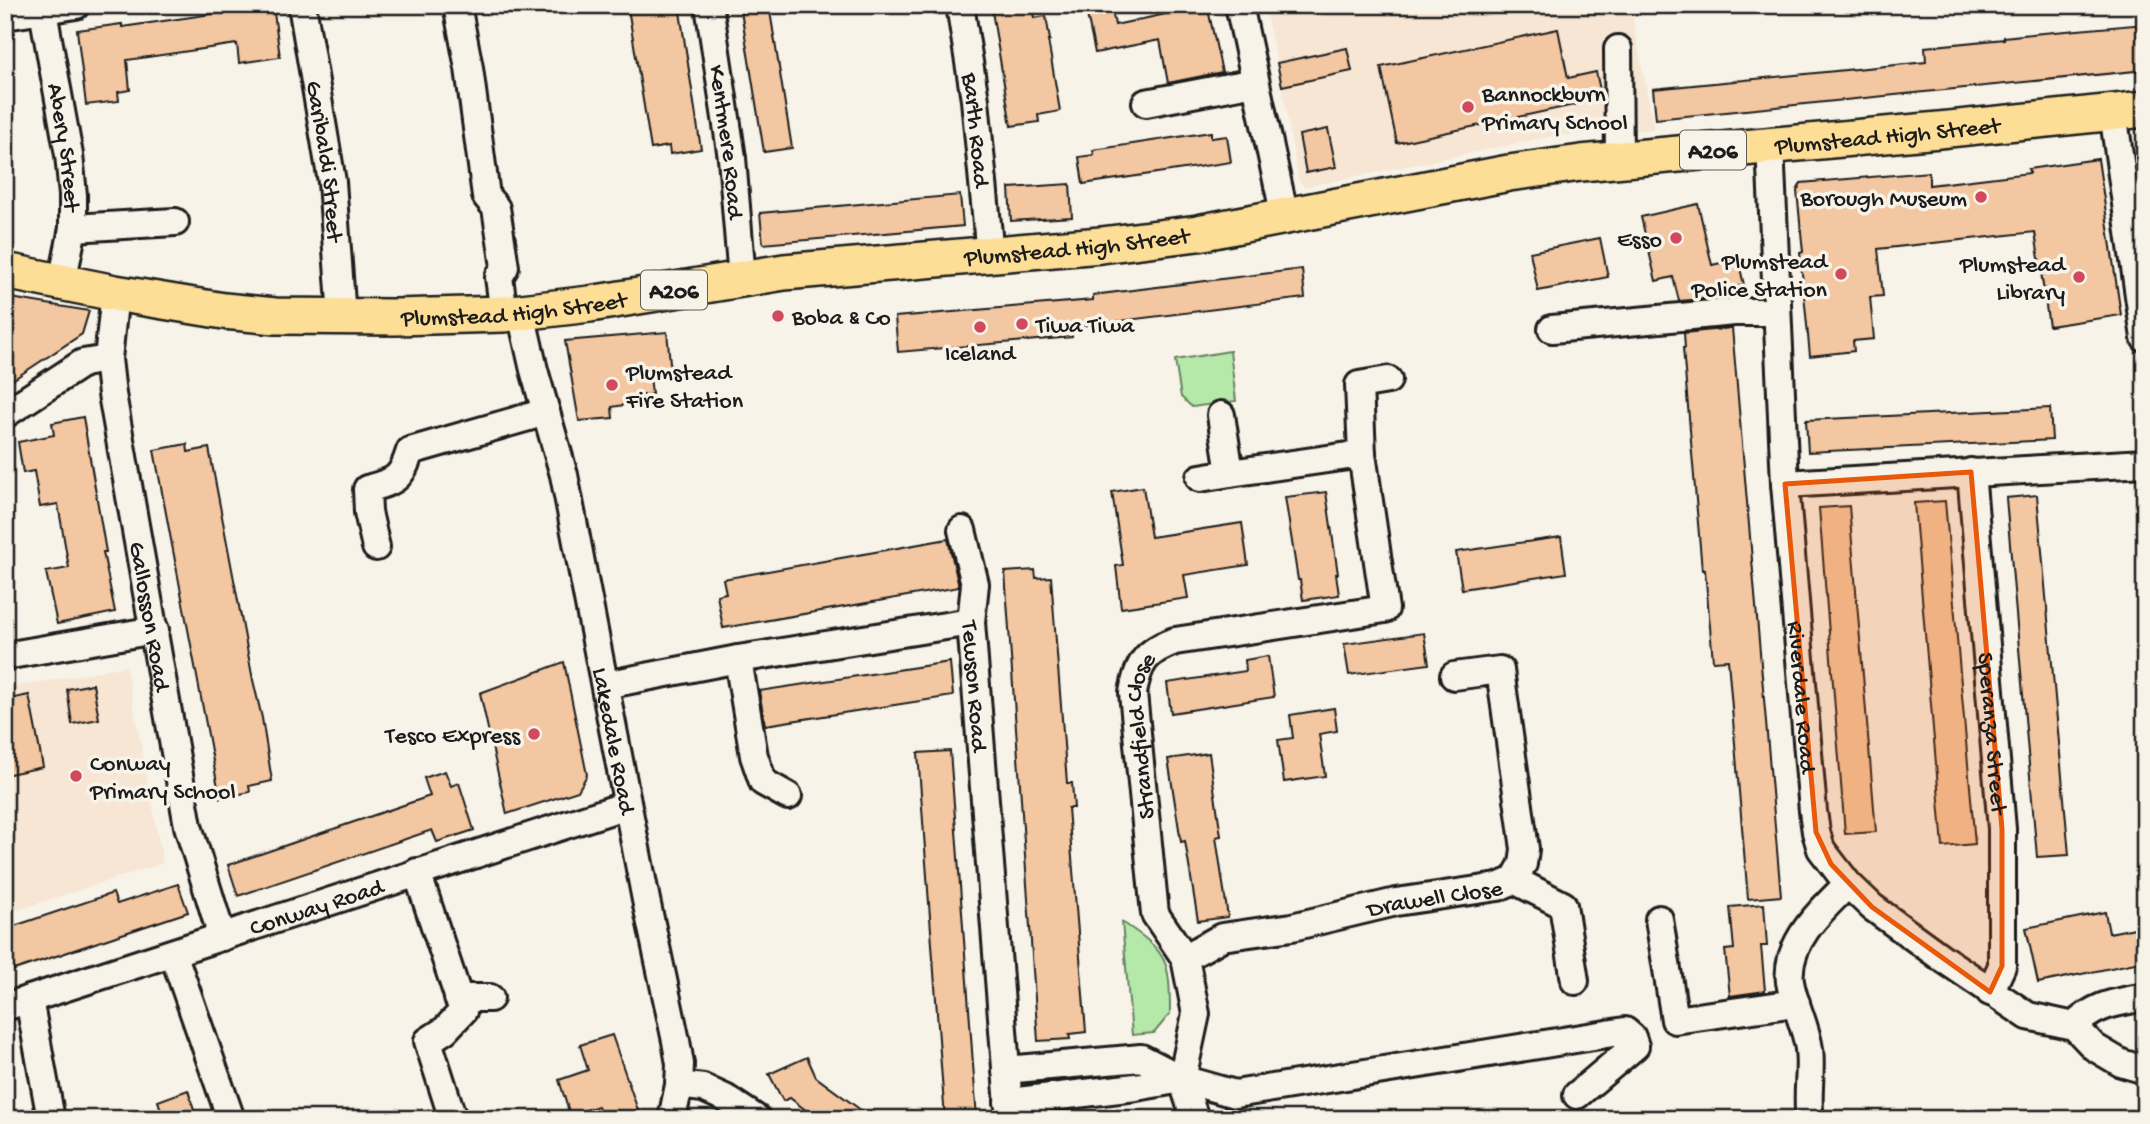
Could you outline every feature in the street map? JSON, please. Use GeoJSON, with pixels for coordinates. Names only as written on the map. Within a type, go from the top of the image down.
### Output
{"type":"FeatureCollection","features":[{"type":"Feature","properties":{"kind":"main road","name":"Plumstead High Street"},"geometry":{"type":"LineString","coordinates":[[5,271],[115,293],[275,316],[512,313],[590,304],[784,272],[1101,245],[1198,233],[1510,173],[1619,159],[2129,111]]}},
{"type":"Feature","properties":{"kind":"street"},"geometry":{"type":"LineString","coordinates":[[5,16],[76,5]]}},
{"type":"Feature","properties":{"kind":"street","name":"Garibaldi Street"},"geometry":{"type":"LineString","coordinates":[[302,5],[332,182],[342,317]]}},
{"type":"Feature","properties":{"kind":"street","name":"Lakedale Road"},"geometry":{"type":"LineString","coordinates":[[457,5],[469,68],[486,196],[496,208],[505,267],[499,277],[546,412],[564,475],[676,1041],[680,1064],[679,1085],[672,1119]]}},
{"type":"Feature","properties":{"kind":"street","name":"Kentmere Road"},"geometry":{"type":"LineString","coordinates":[[709,5],[732,158],[742,279]]}},
{"type":"Feature","properties":{"kind":"street","name":"Barth Road"},"geometry":{"type":"LineString","coordinates":[[960,5],[975,100],[990,255]]}},
{"type":"Feature","properties":{"kind":"street"},"geometry":{"type":"LineString","coordinates":[[1239,5],[1284,218]]}},
{"type":"Feature","properties":{"kind":"street","name":"Abery Street"},"geometry":{"type":"LineString","coordinates":[[43,10],[69,155],[73,195],[73,228],[62,283]]}},
{"type":"Feature","properties":{"kind":"street"},"geometry":{"type":"LineString","coordinates":[[1618,49],[1619,159]]}},
{"type":"Feature","properties":{"kind":"street"},"geometry":{"type":"LineString","coordinates":[[1146,103],[1255,82]]}},
{"type":"Feature","properties":{"kind":"street"},"geometry":{"type":"LineString","coordinates":[[2129,111],[2145,338]]}},
{"type":"Feature","properties":{"kind":"street","name":"Riverdale Road"},"geometry":{"type":"LineString","coordinates":[[1770,145],[1785,484],[1816,832],[1821,849],[1847,884],[1872,907],[1990,992],[2028,1016],[2074,1026]]}},
{"type":"Feature","properties":{"kind":"street"},"geometry":{"type":"LineString","coordinates":[[73,228],[175,222]]}},
{"type":"Feature","properties":{"kind":"street","name":"Gallosson Road"},"geometry":{"type":"LineString","coordinates":[[115,293],[108,359],[112,394],[188,826],[222,937]]}},
{"type":"Feature","properties":{"kind":"street"},"geometry":{"type":"LineString","coordinates":[[1552,329],[1734,312],[1777,312]]}},
{"type":"Feature","properties":{"kind":"street"},"geometry":{"type":"LineString","coordinates":[[5,414],[83,363],[108,359]]}},
{"type":"Feature","properties":{"kind":"street","name":"Strandfield Close"},"geometry":{"type":"LineString","coordinates":[[1182,1079],[1196,1014],[1185,957],[1155,914],[1133,692],[1136,677],[1143,662],[1157,647],[1175,641],[1385,609],[1362,454],[1359,386],[1388,380]]}},
{"type":"Feature","properties":{"kind":"street"},"geometry":{"type":"LineString","coordinates":[[376,547],[368,512],[367,489],[391,482],[404,470],[410,451],[546,412]]}},
{"type":"Feature","properties":{"kind":"street"},"geometry":{"type":"LineString","coordinates":[[1221,415],[1230,473]]}},
{"type":"Feature","properties":{"kind":"street"},"geometry":{"type":"LineString","coordinates":[[1200,478],[1362,454]]}},
{"type":"Feature","properties":{"kind":"street"},"geometry":{"type":"LineString","coordinates":[[1785,484],[2145,463]]}},
{"type":"Feature","properties":{"kind":"street","name":"Speranza Street"},"geometry":{"type":"LineString","coordinates":[[1971,472],[2002,829],[2002,966],[1990,992]]}},
{"type":"Feature","properties":{"kind":"street"},"geometry":{"type":"LineString","coordinates":[[962,530],[975,584],[971,622]]}},
{"type":"Feature","properties":{"kind":"street","name":"Tewson Road"},"geometry":{"type":"LineString","coordinates":[[605,685],[738,659],[971,622],[1009,1110]]}},
{"type":"Feature","properties":{"kind":"street"},"geometry":{"type":"LineString","coordinates":[[5,656],[155,630]]}},
{"type":"Feature","properties":{"kind":"street"},"geometry":{"type":"LineString","coordinates":[[738,659],[754,756],[763,782],[788,796]]}},
{"type":"Feature","properties":{"kind":"street","name":"Drawell Close"},"geometry":{"type":"LineString","coordinates":[[1185,957],[1222,937],[1292,927],[1396,902],[1497,887],[1514,880],[1523,864],[1525,849],[1500,670],[1454,676]]}},
{"type":"Feature","properties":{"kind":"street","name":"Conway Road"},"geometry":{"type":"LineString","coordinates":[[17,1003],[627,804]]}},
{"type":"Feature","properties":{"kind":"street"},"geometry":{"type":"LineString","coordinates":[[416,872],[463,1011],[446,1030],[428,1041],[453,1119]]}},
{"type":"Feature","properties":{"kind":"street"},"geometry":{"type":"LineString","coordinates":[[1514,880],[1563,905],[1576,981]]}},
{"type":"Feature","properties":{"kind":"street"},"geometry":{"type":"LineString","coordinates":[[1810,1119],[1810,1051],[1790,981],[1792,957],[1803,934],[1847,884]]}},
{"type":"Feature","properties":{"kind":"street"},"geometry":{"type":"LineString","coordinates":[[1659,919],[1675,1020],[1796,1003]]}},
{"type":"Feature","properties":{"kind":"street"},"geometry":{"type":"LineString","coordinates":[[173,953],[231,1119]]}},
{"type":"Feature","properties":{"kind":"street"},"geometry":{"type":"LineString","coordinates":[[2145,997],[2096,1009],[2087,1013],[2074,1026],[2094,1047],[2121,1063],[2145,1070]]}},
{"type":"Feature","properties":{"kind":"street"},"geometry":{"type":"LineString","coordinates":[[458,998],[491,998]]}},
{"type":"Feature","properties":{"kind":"street"},"geometry":{"type":"LineString","coordinates":[[17,1003],[51,1119]]}},
{"type":"Feature","properties":{"kind":"street"},"geometry":{"type":"LineString","coordinates":[[1006,1070],[1141,1058],[1182,1079],[1235,1094],[1625,1031],[1632,1037],[1635,1046],[1577,1095]]}},
{"type":"Feature","properties":{"kind":"street"},"geometry":{"type":"LineString","coordinates":[[1009,1110],[1182,1079]]}},
{"type":"Feature","properties":{"kind":"street"},"geometry":{"type":"LineString","coordinates":[[1182,1079],[1195,1119]]}},
{"type":"Feature","properties":{"kind":"street"},"geometry":{"type":"LineString","coordinates":[[679,1085],[703,1088],[725,1098],[757,1119]]}},
{"type":"Feature","properties":{"kind":"highlighted area"},"geometry":{"type":"Polygon","coordinates":[[[1971,472],[2002,829],[2002,966],[1990,992],[1872,907],[1831,864],[1816,832],[1785,484],[1971,472]]]}},
{"type":"Feature","properties":{"kind":"shaded area","name":"Bannockburn Primary School"},"geometry":{"type":"Polygon","coordinates":[[[1264,5],[1630,5],[1654,129],[1553,136],[1304,187],[1298,178],[1282,85],[1264,5]]]}},
{"type":"Feature","properties":{"kind":"shaded area","name":"Conway Primary School"},"geometry":{"type":"Polygon","coordinates":[[[126,666],[163,863],[5,914],[5,689],[126,666]]]}},
{"type":"Feature","properties":{"kind":"green space"},"geometry":{"type":"Polygon","coordinates":[[[1230,351],[1236,401],[1192,407],[1181,397],[1175,360],[1230,351]]]}},
{"type":"Feature","properties":{"kind":"green space"},"geometry":{"type":"Polygon","coordinates":[[[1122,922],[1149,941],[1167,969],[1170,1014],[1154,1033],[1132,1035],[1122,922]]]}},
{"type":"Feature","properties":{"kind":"building"},"geometry":{"type":"Polygon","coordinates":[[[242,5],[273,5],[280,57],[239,63],[237,44],[127,60],[130,90],[118,92],[119,101],[86,105],[77,30],[122,24],[122,27],[219,13],[218,9],[242,5]]]}},
{"type":"Feature","properties":{"kind":"building"},"geometry":{"type":"Polygon","coordinates":[[[679,5],[701,149],[670,154],[669,146],[651,149],[628,8],[679,5]]]}},
{"type":"Feature","properties":{"kind":"building"},"geometry":{"type":"Polygon","coordinates":[[[740,5],[769,5],[792,148],[764,152],[740,5]]]}},
{"type":"Feature","properties":{"kind":"building"},"geometry":{"type":"Polygon","coordinates":[[[991,5],[1032,5],[1034,18],[1046,16],[1060,111],[1038,115],[1039,122],[1011,126],[991,5]]]}},
{"type":"Feature","properties":{"kind":"building"},"geometry":{"type":"Polygon","coordinates":[[[1085,5],[1111,5],[1115,25],[1175,12],[1173,5],[1207,5],[1222,72],[1168,83],[1160,40],[1095,53],[1085,5]]]}},
{"type":"Feature","properties":{"kind":"building"},"geometry":{"type":"Polygon","coordinates":[[[2145,24],[2145,70],[1656,119],[1653,89],[1926,62],[1925,47],[2145,24]]]}},
{"type":"Feature","properties":{"kind":"building"},"geometry":{"type":"Polygon","coordinates":[[[1558,29],[1568,78],[1596,72],[1602,99],[1397,143],[1381,67],[1558,29]]]}},
{"type":"Feature","properties":{"kind":"building"},"geometry":{"type":"Polygon","coordinates":[[[1347,48],[1352,71],[1282,86],[1277,63],[1347,48]]]}},
{"type":"Feature","properties":{"kind":"building"},"geometry":{"type":"Polygon","coordinates":[[[1328,129],[1336,167],[1306,173],[1299,135],[1328,129]]]}},
{"type":"Feature","properties":{"kind":"building"},"geometry":{"type":"Polygon","coordinates":[[[1211,132],[1211,138],[1227,136],[1231,162],[1083,184],[1079,157],[1094,155],[1093,150],[1211,132]]]}},
{"type":"Feature","properties":{"kind":"building"},"geometry":{"type":"Polygon","coordinates":[[[2098,159],[2121,315],[2049,326],[2035,232],[1878,249],[1883,296],[1870,297],[1874,339],[1853,341],[1854,351],[1810,356],[1800,253],[1803,252],[1797,191],[1801,183],[1929,172],[1929,185],[2030,173],[2028,169],[2098,159]]]}},
{"type":"Feature","properties":{"kind":"building"},"geometry":{"type":"Polygon","coordinates":[[[1070,184],[1072,217],[1011,221],[1009,188],[1070,184]]]}},
{"type":"Feature","properties":{"kind":"building"},"geometry":{"type":"Polygon","coordinates":[[[960,195],[963,226],[763,244],[760,213],[960,195]]]}},
{"type":"Feature","properties":{"kind":"building","name":"Esso"},"geometry":{"type":"Polygon","coordinates":[[[1698,204],[1712,265],[1738,259],[1744,285],[1728,289],[1729,297],[1679,301],[1673,277],[1656,281],[1641,217],[1698,204]]]}},
{"type":"Feature","properties":{"kind":"building"},"geometry":{"type":"Polygon","coordinates":[[[1600,238],[1608,277],[1538,291],[1530,252],[1600,238]]]}},
{"type":"Feature","properties":{"kind":"building"},"geometry":{"type":"Polygon","coordinates":[[[1302,269],[1305,298],[1071,327],[1072,337],[898,352],[895,317],[1093,300],[1093,295],[1302,269]]]}},
{"type":"Feature","properties":{"kind":"building"},"geometry":{"type":"Polygon","coordinates":[[[5,297],[89,311],[82,334],[5,385],[5,297]]]}},
{"type":"Feature","properties":{"kind":"building"},"geometry":{"type":"Polygon","coordinates":[[[1732,328],[1781,896],[1748,899],[1728,660],[1713,661],[1705,570],[1702,570],[1683,348],[1684,333],[1732,328]]]}},
{"type":"Feature","properties":{"kind":"building","name":"Plumstead Fire Station"},"geometry":{"type":"Polygon","coordinates":[[[667,332],[671,373],[650,376],[652,394],[632,397],[629,404],[612,407],[613,418],[579,421],[565,341],[667,332]]]}},
{"type":"Feature","properties":{"kind":"building"},"geometry":{"type":"Polygon","coordinates":[[[2050,408],[2052,440],[1808,452],[1806,420],[2050,408]]]}},
{"type":"Feature","properties":{"kind":"building"},"geometry":{"type":"Polygon","coordinates":[[[83,417],[106,552],[103,552],[115,612],[57,624],[46,572],[69,568],[58,504],[40,507],[34,471],[23,473],[18,442],[54,435],[52,423],[83,417]]]}},
{"type":"Feature","properties":{"kind":"building"},"geometry":{"type":"Polygon","coordinates":[[[187,444],[188,452],[209,448],[272,781],[249,786],[250,792],[220,798],[154,450],[187,444]]]}},
{"type":"Feature","properties":{"kind":"building"},"geometry":{"type":"Polygon","coordinates":[[[1143,487],[1151,537],[1242,523],[1248,565],[1184,575],[1188,598],[1121,608],[1116,566],[1123,565],[1112,492],[1143,487]]]}},
{"type":"Feature","properties":{"kind":"building"},"geometry":{"type":"Polygon","coordinates":[[[1326,492],[1339,595],[1303,600],[1285,497],[1326,492]]]}},
{"type":"Feature","properties":{"kind":"building"},"geometry":{"type":"Polygon","coordinates":[[[2037,495],[2069,855],[2037,857],[2006,498],[2037,495]]]}},
{"type":"Feature","properties":{"kind":"building"},"geometry":{"type":"Polygon","coordinates":[[[1945,501],[1975,844],[1943,847],[1914,503],[1945,501]]]}},
{"type":"Feature","properties":{"kind":"building"},"geometry":{"type":"Polygon","coordinates":[[[1849,506],[1876,832],[1845,834],[1819,508],[1849,506]]]}},
{"type":"Feature","properties":{"kind":"building"},"geometry":{"type":"Polygon","coordinates":[[[1561,537],[1566,573],[1462,589],[1456,552],[1561,537]]]}},
{"type":"Feature","properties":{"kind":"building"},"geometry":{"type":"Polygon","coordinates":[[[948,539],[959,587],[723,628],[717,595],[726,593],[723,579],[948,539]]]}},
{"type":"Feature","properties":{"kind":"building"},"geometry":{"type":"Polygon","coordinates":[[[1035,570],[1036,578],[1051,577],[1067,783],[1072,783],[1074,808],[1068,808],[1086,1032],[1069,1034],[1070,1039],[1038,1041],[1005,572],[1035,570]]]}},
{"type":"Feature","properties":{"kind":"building"},"geometry":{"type":"Polygon","coordinates":[[[1424,633],[1429,664],[1349,675],[1344,644],[1424,633]]]}},
{"type":"Feature","properties":{"kind":"building"},"geometry":{"type":"Polygon","coordinates":[[[1268,656],[1274,697],[1171,713],[1167,683],[1246,671],[1245,660],[1268,656]]]}},
{"type":"Feature","properties":{"kind":"building","name":"Tesco Express"},"geometry":{"type":"Polygon","coordinates":[[[564,662],[587,775],[578,791],[507,814],[480,693],[564,662]]]}},
{"type":"Feature","properties":{"kind":"building"},"geometry":{"type":"Polygon","coordinates":[[[950,662],[953,696],[765,725],[759,691],[950,662]]]}},
{"type":"Feature","properties":{"kind":"building"},"geometry":{"type":"Polygon","coordinates":[[[93,684],[99,719],[72,724],[67,689],[93,684]]]}},
{"type":"Feature","properties":{"kind":"building"},"geometry":{"type":"Polygon","coordinates":[[[29,695],[43,767],[5,775],[5,700],[29,695]]]}},
{"type":"Feature","properties":{"kind":"building"},"geometry":{"type":"Polygon","coordinates":[[[1334,708],[1337,731],[1319,734],[1325,776],[1284,782],[1278,740],[1293,738],[1290,715],[1334,708]]]}},
{"type":"Feature","properties":{"kind":"building"},"geometry":{"type":"Polygon","coordinates":[[[950,751],[977,1119],[945,1119],[937,1013],[918,753],[950,751]]]}},
{"type":"Feature","properties":{"kind":"building"},"geometry":{"type":"Polygon","coordinates":[[[1209,753],[1221,836],[1216,837],[1228,917],[1198,921],[1185,841],[1181,842],[1168,759],[1209,753]]]}},
{"type":"Feature","properties":{"kind":"building"},"geometry":{"type":"Polygon","coordinates":[[[445,771],[451,786],[459,783],[474,830],[437,842],[432,830],[238,896],[228,865],[430,796],[424,778],[445,771]]]}},
{"type":"Feature","properties":{"kind":"building"},"geometry":{"type":"Polygon","coordinates":[[[178,884],[188,912],[5,973],[5,929],[113,893],[117,904],[178,884]]]}},
{"type":"Feature","properties":{"kind":"building"},"geometry":{"type":"Polygon","coordinates":[[[1764,904],[1767,946],[1761,946],[1765,991],[1730,996],[1725,950],[1734,949],[1730,907],[1764,904]]]}},
{"type":"Feature","properties":{"kind":"building"},"geometry":{"type":"Polygon","coordinates":[[[2105,912],[2109,933],[2145,926],[2145,961],[2038,983],[2026,928],[2105,912]]]}},
{"type":"Feature","properties":{"kind":"building"},"geometry":{"type":"Polygon","coordinates":[[[612,1035],[641,1119],[602,1119],[598,1106],[570,1115],[559,1080],[588,1070],[580,1045],[612,1035]]]}},
{"type":"Feature","properties":{"kind":"building"},"geometry":{"type":"Polygon","coordinates":[[[807,1057],[816,1077],[873,1119],[817,1119],[790,1098],[783,1101],[769,1074],[807,1057]]]}},
{"type":"Feature","properties":{"kind":"building"},"geometry":{"type":"Polygon","coordinates":[[[188,1090],[197,1119],[164,1119],[158,1101],[188,1090]]]}},
{"type":"Feature","properties":{"kind":"place","name":"Bannockburn Primary School"},"geometry":{"type":"Point","coordinates":[1468,107]}},
{"type":"Feature","properties":{"kind":"place","name":"Borough Museum"},"geometry":{"type":"Point","coordinates":[1981,197]}},
{"type":"Feature","properties":{"kind":"place","name":"Esso"},"geometry":{"type":"Point","coordinates":[1676,238]}},
{"type":"Feature","properties":{"kind":"place","name":"Plumstead Police Station"},"geometry":{"type":"Point","coordinates":[1841,274]}},
{"type":"Feature","properties":{"kind":"place","name":"Plumstead Library"},"geometry":{"type":"Point","coordinates":[2079,277]}},
{"type":"Feature","properties":{"kind":"place","name":"Boba & Co"},"geometry":{"type":"Point","coordinates":[778,316]}},
{"type":"Feature","properties":{"kind":"place","name":"Tiwa Tiwa"},"geometry":{"type":"Point","coordinates":[1022,324]}},
{"type":"Feature","properties":{"kind":"place","name":"Iceland"},"geometry":{"type":"Point","coordinates":[980,327]}},
{"type":"Feature","properties":{"kind":"place","name":"Plumstead Fire Station"},"geometry":{"type":"Point","coordinates":[612,385]}},
{"type":"Feature","properties":{"kind":"place","name":"Tesco Express"},"geometry":{"type":"Point","coordinates":[534,734]}},
{"type":"Feature","properties":{"kind":"place","name":"Conway Primary School"},"geometry":{"type":"Point","coordinates":[76,776]}}]}
